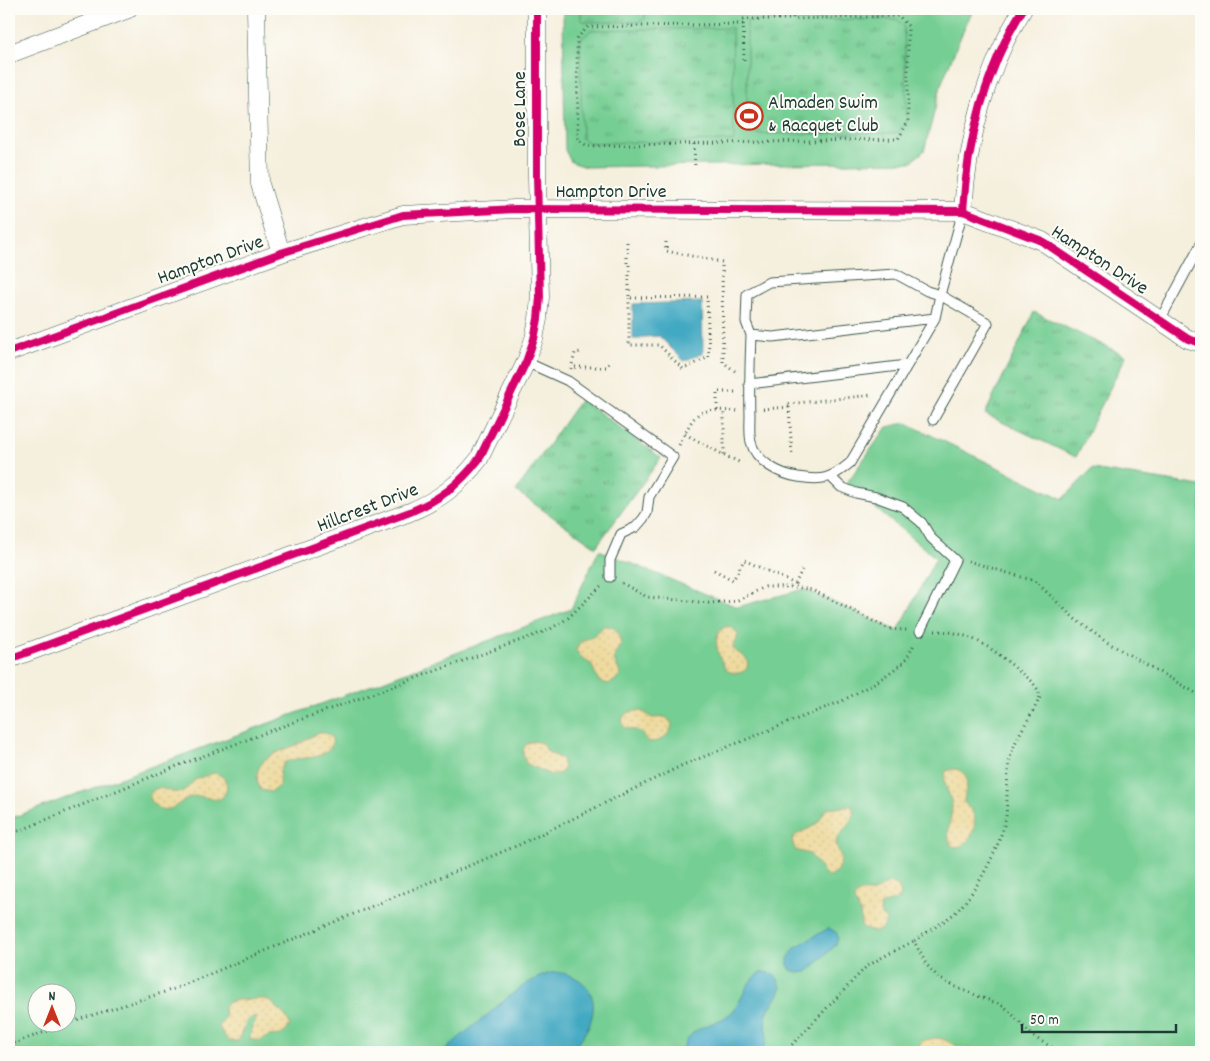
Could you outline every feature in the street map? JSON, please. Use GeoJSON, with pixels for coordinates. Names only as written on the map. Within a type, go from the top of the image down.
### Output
{"type":"FeatureCollection","features":[{"type":"Feature","properties":{"kind":"street"},"geometry":{"type":"LineString","coordinates":[[9,53],[128,9]]}},
{"type":"Feature","properties":{"kind":"street"},"geometry":{"type":"LineString","coordinates":[[256,9],[260,184],[281,253]]}},
{"type":"Feature","properties":{"kind":"street","name":"Bose Lane"},"geometry":{"type":"LineString","coordinates":[[537,9],[538,209]]}},
{"type":"Feature","properties":{"kind":"street"},"geometry":{"type":"LineString","coordinates":[[963,211],[964,180],[974,130],[990,77],[1014,22],[1023,9]]}},
{"type":"Feature","properties":{"kind":"street","name":"Hampton Drive"},"geometry":{"type":"LineString","coordinates":[[9,352],[281,253],[403,215],[538,209],[963,211],[1042,242],[1188,339],[1201,343]]}},
{"type":"Feature","properties":{"kind":"street","name":"Hillcrest Drive"},"geometry":{"type":"LineString","coordinates":[[9,659],[430,504],[458,483],[479,459],[526,362],[534,339],[540,298],[538,209]]}},
{"type":"Feature","properties":{"kind":"lane"},"geometry":{"type":"LineString","coordinates":[[933,420],[988,323],[940,295],[927,291],[896,274],[770,282],[746,294],[746,322],[751,335],[749,384],[751,442],[758,456],[771,467],[795,476],[818,480],[837,474],[850,463],[935,318],[940,295],[963,211]]}},
{"type":"Feature","properties":{"kind":"lane"},"geometry":{"type":"LineString","coordinates":[[1160,320],[1201,244]]}},
{"type":"Feature","properties":{"kind":"lane"},"geometry":{"type":"LineString","coordinates":[[751,335],[773,337],[935,318]]}},
{"type":"Feature","properties":{"kind":"lane"},"geometry":{"type":"LineString","coordinates":[[526,362],[576,387],[673,457],[649,497],[647,513],[636,526],[622,534],[610,560],[610,577]]}},
{"type":"Feature","properties":{"kind":"lane"},"geometry":{"type":"LineString","coordinates":[[749,384],[907,365]]}},
{"type":"Feature","properties":{"kind":"lane"},"geometry":{"type":"LineString","coordinates":[[830,476],[841,487],[856,494],[876,496],[903,507],[922,524],[931,538],[955,560],[920,631]]}},
{"type":"Feature","properties":{"kind":"path"},"geometry":{"type":"LineString","coordinates":[[743,9],[744,62]]}},
{"type":"Feature","properties":{"kind":"path"},"geometry":{"type":"LineString","coordinates":[[793,9],[793,19]]}},
{"type":"Feature","properties":{"kind":"path"},"geometry":{"type":"LineString","coordinates":[[743,19],[899,16],[908,26],[908,122],[898,139],[587,146],[578,139],[578,38],[588,27],[743,24]]}},
{"type":"Feature","properties":{"kind":"path"},"geometry":{"type":"LineString","coordinates":[[694,144],[695,169]]}},
{"type":"Feature","properties":{"kind":"path"},"geometry":{"type":"LineString","coordinates":[[627,242],[627,265],[629,265],[629,298],[629,345],[659,345],[683,369],[709,357],[708,298],[629,298]]}},
{"type":"Feature","properties":{"kind":"path"},"geometry":{"type":"LineString","coordinates":[[572,367],[607,367],[610,361]]}},
{"type":"Feature","properties":{"kind":"path"},"geometry":{"type":"LineString","coordinates":[[717,410],[717,392],[738,392]]}},
{"type":"Feature","properties":{"kind":"path"},"geometry":{"type":"LineString","coordinates":[[792,456],[788,404],[891,393]]}},
{"type":"Feature","properties":{"kind":"path"},"geometry":{"type":"LineString","coordinates":[[673,457],[694,418],[701,412],[789,407]]}},
{"type":"Feature","properties":{"kind":"path"},"geometry":{"type":"LineString","coordinates":[[724,410],[724,454]]}},
{"type":"Feature","properties":{"kind":"path"},"geometry":{"type":"LineString","coordinates":[[685,434],[739,462],[740,465]]}},
{"type":"Feature","properties":{"kind":"path"},"geometry":{"type":"LineString","coordinates":[[714,570],[733,580],[744,560],[795,585],[812,590],[889,629],[955,632],[981,642],[997,652],[1030,681],[1040,697],[1013,748],[1008,771],[1005,818],[1002,832],[990,860],[969,897],[956,911],[914,941],[865,968],[785,1052]]}},
{"type":"Feature","properties":{"kind":"path"},"geometry":{"type":"LineString","coordinates":[[955,560],[972,561],[1035,581],[1075,619],[1105,641],[1201,696]]}},
{"type":"Feature","properties":{"kind":"path"},"geometry":{"type":"LineString","coordinates":[[795,585],[802,570]]}},
{"type":"Feature","properties":{"kind":"path"},"geometry":{"type":"LineString","coordinates":[[9,836],[186,763],[549,630],[568,618],[610,577],[647,597],[709,603],[736,601],[765,587],[795,585]]}},
{"type":"Feature","properties":{"kind":"path"},"geometry":{"type":"LineString","coordinates":[[78,1020],[174,989],[521,844],[683,764],[842,701],[878,681],[903,664],[911,652],[920,631]]}},
{"type":"Feature","properties":{"kind":"path"},"geometry":{"type":"LineString","coordinates":[[914,941],[926,964],[939,978],[960,989],[1004,1006],[1034,1037],[1060,1052]]}},
{"type":"Feature","properties":{"kind":"path"},"geometry":{"type":"LineString","coordinates":[[9,1046],[41,1034]]}},
{"type":"Feature","properties":{"kind":"green space","name":"Almaden Swim & Racquet Club"},"geometry":{"type":"Polygon","coordinates":[[[563,9],[974,9],[942,82],[924,151],[911,162],[586,167],[571,162],[565,150],[563,9]]]}},
{"type":"Feature","properties":{"kind":"green space"},"geometry":{"type":"Polygon","coordinates":[[[581,9],[645,9],[645,18],[640,22],[587,22],[581,20],[581,9]]]}},
{"type":"Feature","properties":{"kind":"green space"},"geometry":{"type":"Polygon","coordinates":[[[897,19],[904,27],[907,122],[897,133],[747,134],[747,21],[897,19]]]}},
{"type":"Feature","properties":{"kind":"green space"},"geometry":{"type":"Polygon","coordinates":[[[732,28],[734,141],[589,143],[582,139],[580,40],[591,30],[732,28]]]}},
{"type":"Feature","properties":{"kind":"green space"},"geometry":{"type":"Polygon","coordinates":[[[1034,312],[1126,356],[1076,457],[985,414],[1034,312]]]}},
{"type":"Feature","properties":{"kind":"green space"},"geometry":{"type":"Polygon","coordinates":[[[581,399],[661,458],[596,547],[516,491],[581,399]]]}},
{"type":"Feature","properties":{"kind":"green space"},"geometry":{"type":"Polygon","coordinates":[[[906,423],[1063,499],[1092,469],[1201,486],[1201,1052],[9,1052],[9,819],[378,683],[571,609],[599,550],[737,607],[804,589],[898,631],[936,558],[846,484],[887,427],[906,423]]]}},
{"type":"Feature","properties":{"kind":"sand"},"geometry":{"type":"Polygon","coordinates":[[[604,626],[614,628],[618,633],[621,644],[614,658],[620,675],[608,684],[599,681],[591,664],[581,658],[576,650],[580,642],[595,635],[604,626]]]}},
{"type":"Feature","properties":{"kind":"sand"},"geometry":{"type":"Polygon","coordinates":[[[727,626],[733,628],[738,634],[733,649],[746,659],[748,664],[747,668],[740,673],[726,670],[718,652],[716,640],[718,634],[727,626]]]}},
{"type":"Feature","properties":{"kind":"sand"},"geometry":{"type":"Polygon","coordinates":[[[633,711],[642,711],[652,718],[666,717],[672,724],[671,728],[667,735],[660,740],[652,742],[647,740],[640,732],[625,728],[622,723],[624,716],[633,711]]]}},
{"type":"Feature","properties":{"kind":"sand"},"geometry":{"type":"Polygon","coordinates":[[[319,732],[326,733],[331,737],[332,743],[329,749],[319,756],[295,759],[284,763],[280,771],[279,786],[271,792],[261,790],[257,775],[259,768],[268,757],[319,732]]]}},
{"type":"Feature","properties":{"kind":"sand"},"geometry":{"type":"Polygon","coordinates":[[[534,741],[541,743],[548,752],[562,759],[564,768],[561,773],[551,775],[527,764],[523,750],[527,744],[534,741]]]}},
{"type":"Feature","properties":{"kind":"sand"},"geometry":{"type":"Polygon","coordinates":[[[955,769],[961,771],[966,778],[964,802],[973,813],[975,820],[970,838],[962,846],[957,847],[952,846],[949,837],[952,806],[945,784],[946,771],[955,769]]]}},
{"type":"Feature","properties":{"kind":"sand"},"geometry":{"type":"Polygon","coordinates":[[[214,773],[219,774],[225,780],[227,788],[220,799],[190,797],[170,809],[158,807],[150,801],[150,793],[157,788],[175,792],[182,791],[195,780],[214,773]]]}},
{"type":"Feature","properties":{"kind":"sand"},"geometry":{"type":"Polygon","coordinates":[[[850,805],[854,814],[850,823],[839,835],[836,842],[841,858],[840,864],[836,872],[829,877],[810,854],[795,850],[792,840],[799,833],[817,823],[827,809],[850,805]]]}},
{"type":"Feature","properties":{"kind":"sand"},"geometry":{"type":"Polygon","coordinates":[[[890,883],[898,885],[901,895],[897,900],[881,905],[880,913],[886,921],[884,927],[875,931],[866,929],[861,925],[860,911],[854,901],[855,896],[861,892],[875,891],[890,883]]]}},
{"type":"Feature","properties":{"kind":"sand"},"geometry":{"type":"Polygon","coordinates":[[[265,999],[271,1002],[286,1017],[290,1024],[288,1029],[282,1035],[269,1036],[259,1041],[250,1039],[251,1029],[256,1020],[254,1016],[246,1022],[238,1041],[228,1041],[219,1027],[225,1016],[224,1008],[232,1001],[265,999]]]}},
{"type":"Feature","properties":{"kind":"sand"},"geometry":{"type":"Polygon","coordinates":[[[935,1038],[968,1048],[974,1052],[920,1052],[921,1041],[935,1038]]]}},
{"type":"Feature","properties":{"kind":"water"},"geometry":{"type":"Polygon","coordinates":[[[702,302],[703,353],[684,361],[659,336],[633,339],[633,304],[702,302]]]}},
{"type":"Feature","properties":{"kind":"water"},"geometry":{"type":"Polygon","coordinates":[[[829,928],[837,933],[838,939],[835,946],[807,972],[798,973],[791,970],[788,965],[788,958],[796,947],[829,928]]]}},
{"type":"Feature","properties":{"kind":"water"},"geometry":{"type":"Polygon","coordinates":[[[556,972],[572,976],[584,984],[591,993],[593,1005],[592,1017],[587,1029],[569,1052],[444,1052],[509,996],[536,979],[556,972]]]}},
{"type":"Feature","properties":{"kind":"water"},"geometry":{"type":"Polygon","coordinates":[[[762,972],[775,976],[781,988],[766,1016],[767,1039],[763,1048],[759,1052],[683,1052],[689,1036],[732,1012],[748,985],[756,975],[762,972]]]}},
{"type":"Feature","properties":{"kind":"cycle path"},"geometry":{"type":"LineString","coordinates":[[9,659],[410,512],[448,491],[464,477],[479,459],[526,362],[534,339],[538,319],[540,297],[537,176],[537,9]]}},
{"type":"Feature","properties":{"kind":"cycle path"},"geometry":{"type":"LineString","coordinates":[[963,211],[969,158],[981,106],[999,56],[1023,9]]}},
{"type":"Feature","properties":{"kind":"cycle path"},"geometry":{"type":"LineString","coordinates":[[9,352],[281,253],[403,215],[515,209],[963,211],[1042,241],[1188,339],[1201,343]]}},
{"type":"Feature","properties":{"kind":"place","name":"Almaden Swim & Racquet Club"},"geometry":{"type":"Point","coordinates":[749,116]}}]}
